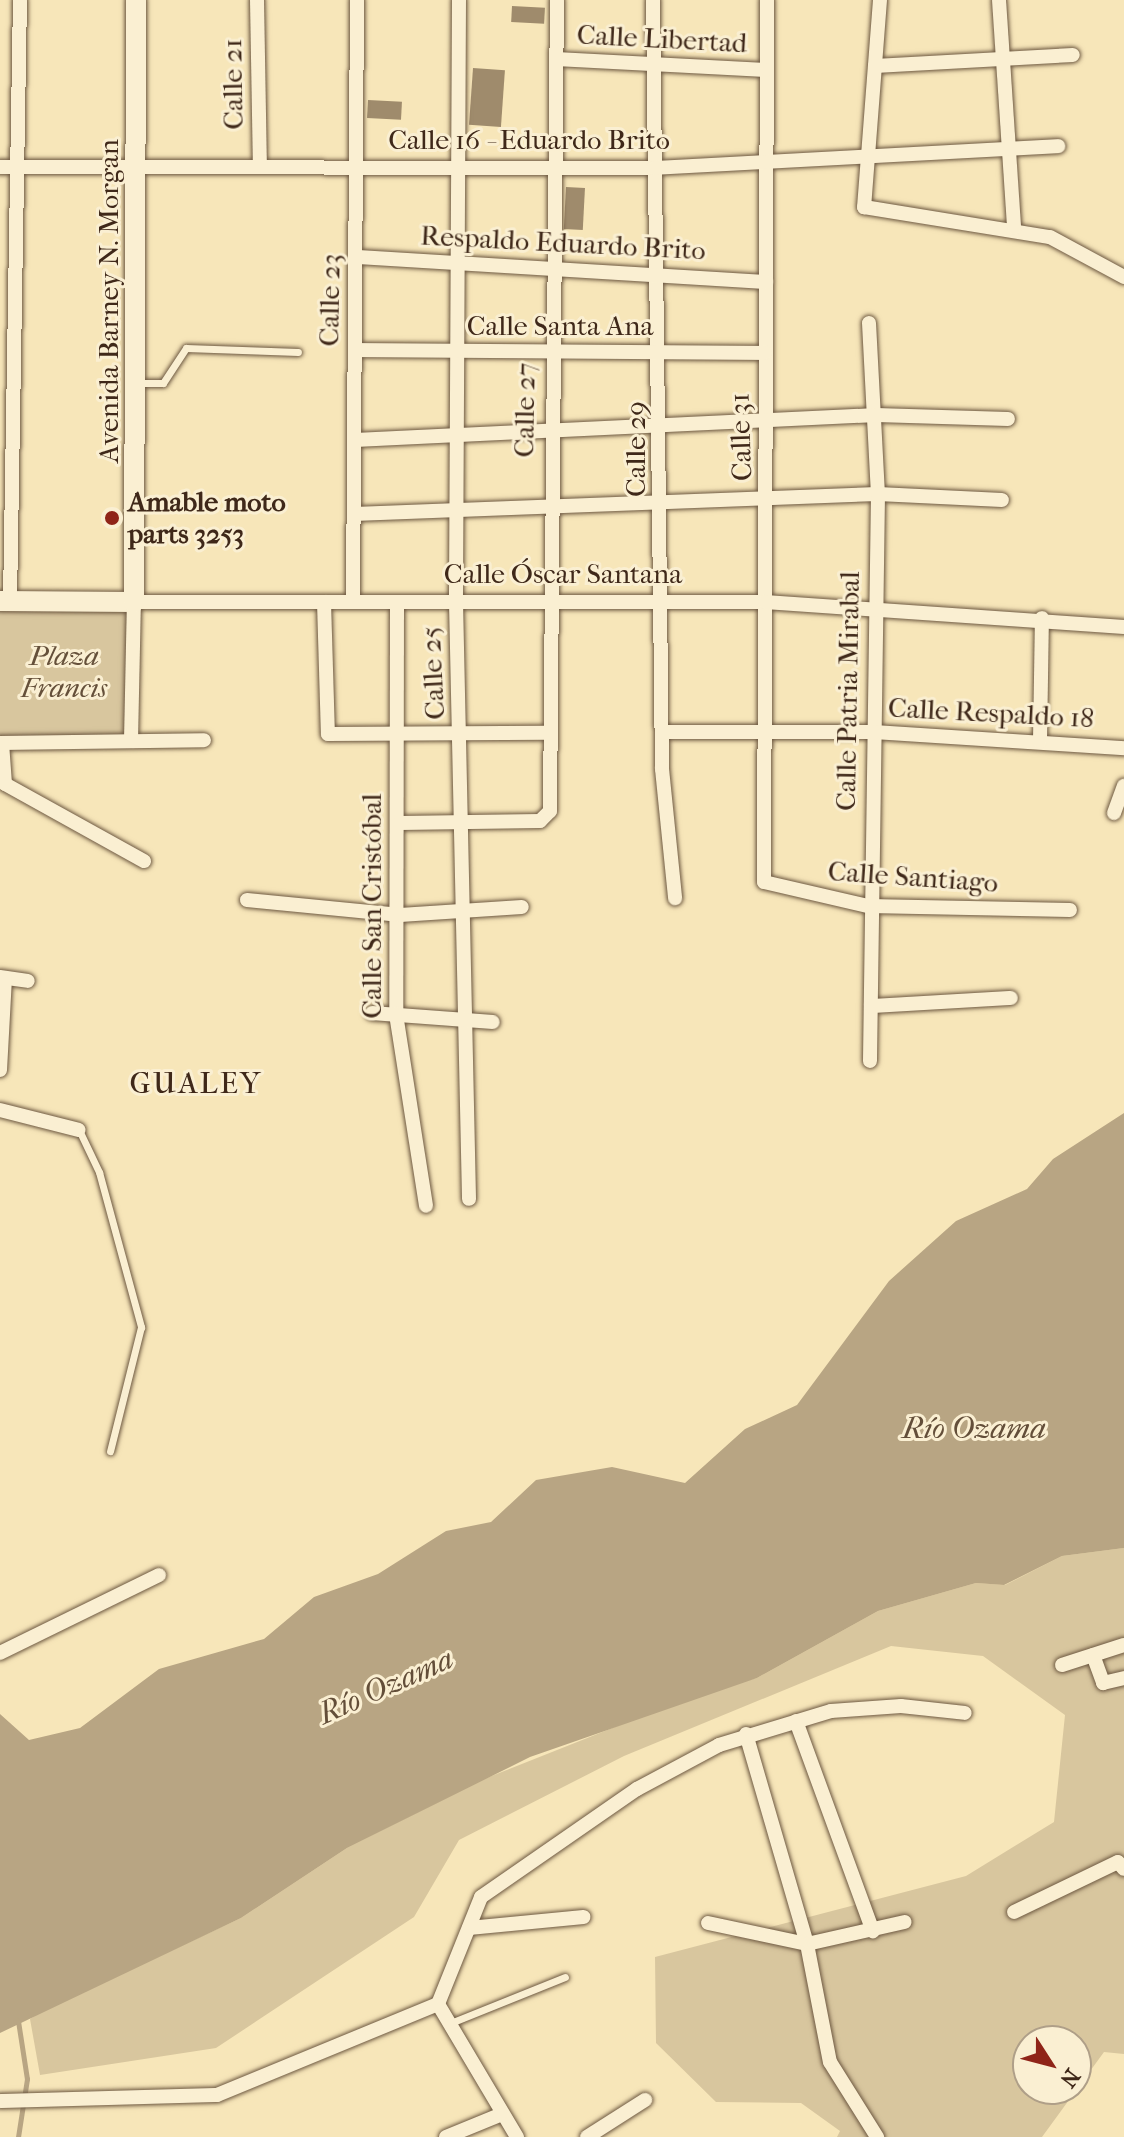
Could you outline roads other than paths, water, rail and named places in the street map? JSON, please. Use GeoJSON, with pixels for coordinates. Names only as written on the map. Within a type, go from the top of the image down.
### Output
{"type":"FeatureCollection","features":[{"type":"Feature","properties":{"kind":"street"},"geometry":{"type":"LineString","coordinates":[[5,601],[20,0]]}},
{"type":"Feature","properties":{"kind":"street","name":"Avenida Barney N. Morgan"},"geometry":{"type":"LineString","coordinates":[[134,602],[138,168],[136,0]]}},
{"type":"Feature","properties":{"kind":"street","name":"Calle 21"},"geometry":{"type":"LineString","coordinates":[[257,0],[260,166]]}},
{"type":"Feature","properties":{"kind":"street","name":"Calle 23"},"geometry":{"type":"LineString","coordinates":[[353,601],[357,0]]}},
{"type":"Feature","properties":{"kind":"street","name":"Calle 25"},"geometry":{"type":"LineString","coordinates":[[459,0],[454,437],[456,602],[462,733],[463,1020],[469,1199]]}},
{"type":"Feature","properties":{"kind":"street","name":"Calle 27"},"geometry":{"type":"LineString","coordinates":[[463,822],[547,819],[557,0]]}},
{"type":"Feature","properties":{"kind":"street","name":"Calle 29"},"geometry":{"type":"LineString","coordinates":[[653,0],[651,68],[654,168],[662,275],[662,732],[675,898]]}},
{"type":"Feature","properties":{"kind":"street","name":"Calle 31"},"geometry":{"type":"LineString","coordinates":[[763,873],[761,732],[768,498],[765,426],[767,0]]}},
{"type":"Feature","properties":{"kind":"street"},"geometry":{"type":"LineString","coordinates":[[880,0],[865,155],[867,208],[1014,228],[1063,242],[1124,277]]}},
{"type":"Feature","properties":{"kind":"street"},"geometry":{"type":"LineString","coordinates":[[999,0],[1014,228]]}},
{"type":"Feature","properties":{"kind":"street"},"geometry":{"type":"LineString","coordinates":[[875,66],[1073,55]]}},
{"type":"Feature","properties":{"kind":"street","name":"Calle Libertad"},"geometry":{"type":"LineString","coordinates":[[556,59],[651,68],[766,70]]}},
{"type":"Feature","properties":{"kind":"street","name":"Calle 16 - Eduardo Brito"},"geometry":{"type":"LineString","coordinates":[[0,167],[654,168],[1009,146],[1058,146]]}},
{"type":"Feature","properties":{"kind":"street","name":"Respaldo Eduardo Brito"},"geometry":{"type":"LineString","coordinates":[[357,257],[766,282]]}},
{"type":"Feature","properties":{"kind":"street","name":"Calle Patria Mirabal"},"geometry":{"type":"LineString","coordinates":[[869,323],[878,494],[868,906],[870,1061]]}},
{"type":"Feature","properties":{"kind":"street","name":"Calle Santa Ana"},"geometry":{"type":"LineString","coordinates":[[356,350],[765,353]]}},
{"type":"Feature","properties":{"kind":"street"},"geometry":{"type":"LineString","coordinates":[[355,440],[765,426],[876,415],[1008,419]]}},
{"type":"Feature","properties":{"kind":"street"},"geometry":{"type":"LineString","coordinates":[[354,514],[878,494],[1002,500]]}},
{"type":"Feature","properties":{"kind":"street","name":"Calle Óscar Santana"},"geometry":{"type":"LineString","coordinates":[[5,601],[353,601],[550,606],[765,602],[1042,618],[1124,627]]}},
{"type":"Feature","properties":{"kind":"street"},"geometry":{"type":"LineString","coordinates":[[131,741],[134,602]]}},
{"type":"Feature","properties":{"kind":"street"},"geometry":{"type":"LineString","coordinates":[[324,602],[323,730],[396,734],[548,733]]}},
{"type":"Feature","properties":{"kind":"street","name":"Calle San Cristóbal"},"geometry":{"type":"LineString","coordinates":[[397,602],[400,915],[396,1014],[426,1206]]}},
{"type":"Feature","properties":{"kind":"street"},"geometry":{"type":"LineString","coordinates":[[1040,741],[1042,618]]}},
{"type":"Feature","properties":{"kind":"street","name":"Calle Respaldo 18"},"geometry":{"type":"LineString","coordinates":[[662,732],[874,732],[1124,748]]}},
{"type":"Feature","properties":{"kind":"street"},"geometry":{"type":"LineString","coordinates":[[144,861],[5,784],[1,743],[204,740]]}},
{"type":"Feature","properties":{"kind":"street"},"geometry":{"type":"LineString","coordinates":[[1114,813],[1124,786]]}},
{"type":"Feature","properties":{"kind":"street"},"geometry":{"type":"LineString","coordinates":[[400,823],[463,822]]}},
{"type":"Feature","properties":{"kind":"street","name":"Calle Santiago"},"geometry":{"type":"LineString","coordinates":[[763,873],[772,888],[868,906],[1070,910]]}},
{"type":"Feature","properties":{"kind":"street"},"geometry":{"type":"LineString","coordinates":[[247,900],[400,915],[522,907]]}},
{"type":"Feature","properties":{"kind":"street"},"geometry":{"type":"LineString","coordinates":[[0,1070],[3,977],[28,981]]}},
{"type":"Feature","properties":{"kind":"street"},"geometry":{"type":"LineString","coordinates":[[871,1006],[1011,998]]}},
{"type":"Feature","properties":{"kind":"street"},"geometry":{"type":"LineString","coordinates":[[372,1013],[493,1022]]}},
{"type":"Feature","properties":{"kind":"street"},"geometry":{"type":"LineString","coordinates":[[0,1110],[79,1130]]}},
{"type":"Feature","properties":{"kind":"street"},"geometry":{"type":"LineString","coordinates":[[0,1653],[159,1575]]}},
{"type":"Feature","properties":{"kind":"street"},"geometry":{"type":"LineString","coordinates":[[1062,1665],[1124,1645]]}},
{"type":"Feature","properties":{"kind":"street"},"geometry":{"type":"LineString","coordinates":[[1093,1655],[1103,1683],[1124,1678]]}},
{"type":"Feature","properties":{"kind":"street"},"geometry":{"type":"LineString","coordinates":[[0,2101],[32,2097],[217,2095],[438,2004],[481,1897],[637,1789],[746,1734],[796,1721],[901,1706],[965,1713]]}},
{"type":"Feature","properties":{"kind":"street"},"geometry":{"type":"LineString","coordinates":[[796,1721],[873,1931]]}},
{"type":"Feature","properties":{"kind":"street"},"geometry":{"type":"LineString","coordinates":[[746,1734],[807,1944],[830,2062],[877,2137]]}},
{"type":"Feature","properties":{"kind":"street"},"geometry":{"type":"LineString","coordinates":[[1014,1912],[1122,1861]]}},
{"type":"Feature","properties":{"kind":"street"},"geometry":{"type":"LineString","coordinates":[[469,1928],[583,1917]]}},
{"type":"Feature","properties":{"kind":"street"},"geometry":{"type":"LineString","coordinates":[[708,1923],[807,1944],[905,1922]]}},
{"type":"Feature","properties":{"kind":"street"},"geometry":{"type":"LineString","coordinates":[[438,2004],[500,2115],[517,2137]]}},
{"type":"Feature","properties":{"kind":"street"},"geometry":{"type":"LineString","coordinates":[[587,2137],[645,2100]]}},
{"type":"Feature","properties":{"kind":"street"},"geometry":{"type":"LineString","coordinates":[[446,2137],[500,2115]]}},
{"type":"Feature","properties":{"kind":"lane"},"geometry":{"type":"LineString","coordinates":[[136,383],[163,383],[186,348],[298,352]]}},
{"type":"Feature","properties":{"kind":"lane"},"geometry":{"type":"LineString","coordinates":[[79,1130],[99,1172],[141,1327],[110,1451]]}},
{"type":"Feature","properties":{"kind":"lane"},"geometry":{"type":"LineString","coordinates":[[448,2024],[565,1977]]}},
{"type":"Feature","properties":{"kind":"water","name":"Río Ozama"},"geometry":{"type":"Polygon","coordinates":[[[1124,1113],[1124,1548],[1062,1556],[1004,1585],[976,1583],[878,1611],[757,1678],[530,1757],[347,1848],[241,1918],[0,2033],[0,1714],[29,1740],[80,1728],[159,1669],[264,1639],[314,1597],[378,1574],[446,1531],[491,1522],[536,1480],[612,1467],[685,1483],[745,1429],[797,1405],[889,1281],[956,1221],[1027,1189],[1053,1159],[1124,1113]]]}},
{"type":"Feature","properties":{"kind":"waterway"},"geometry":{"type":"LineString","coordinates":[[18,2021],[27,2079],[18,2137]]}},
{"type":"Feature","properties":{"kind":"place","name":"Amable moto parts 3253"},"geometry":{"type":"Point","coordinates":[112,518]}},
{"type":"Feature","properties":{"kind":"district","name":"GUALEY"},"geometry":{"type":"Point","coordinates":[196,1084]}},
{"type":"Feature","properties":{"kind":"park label","name":"Plaza Francis"},"geometry":{"type":"Point","coordinates":[64,672]}}]}
